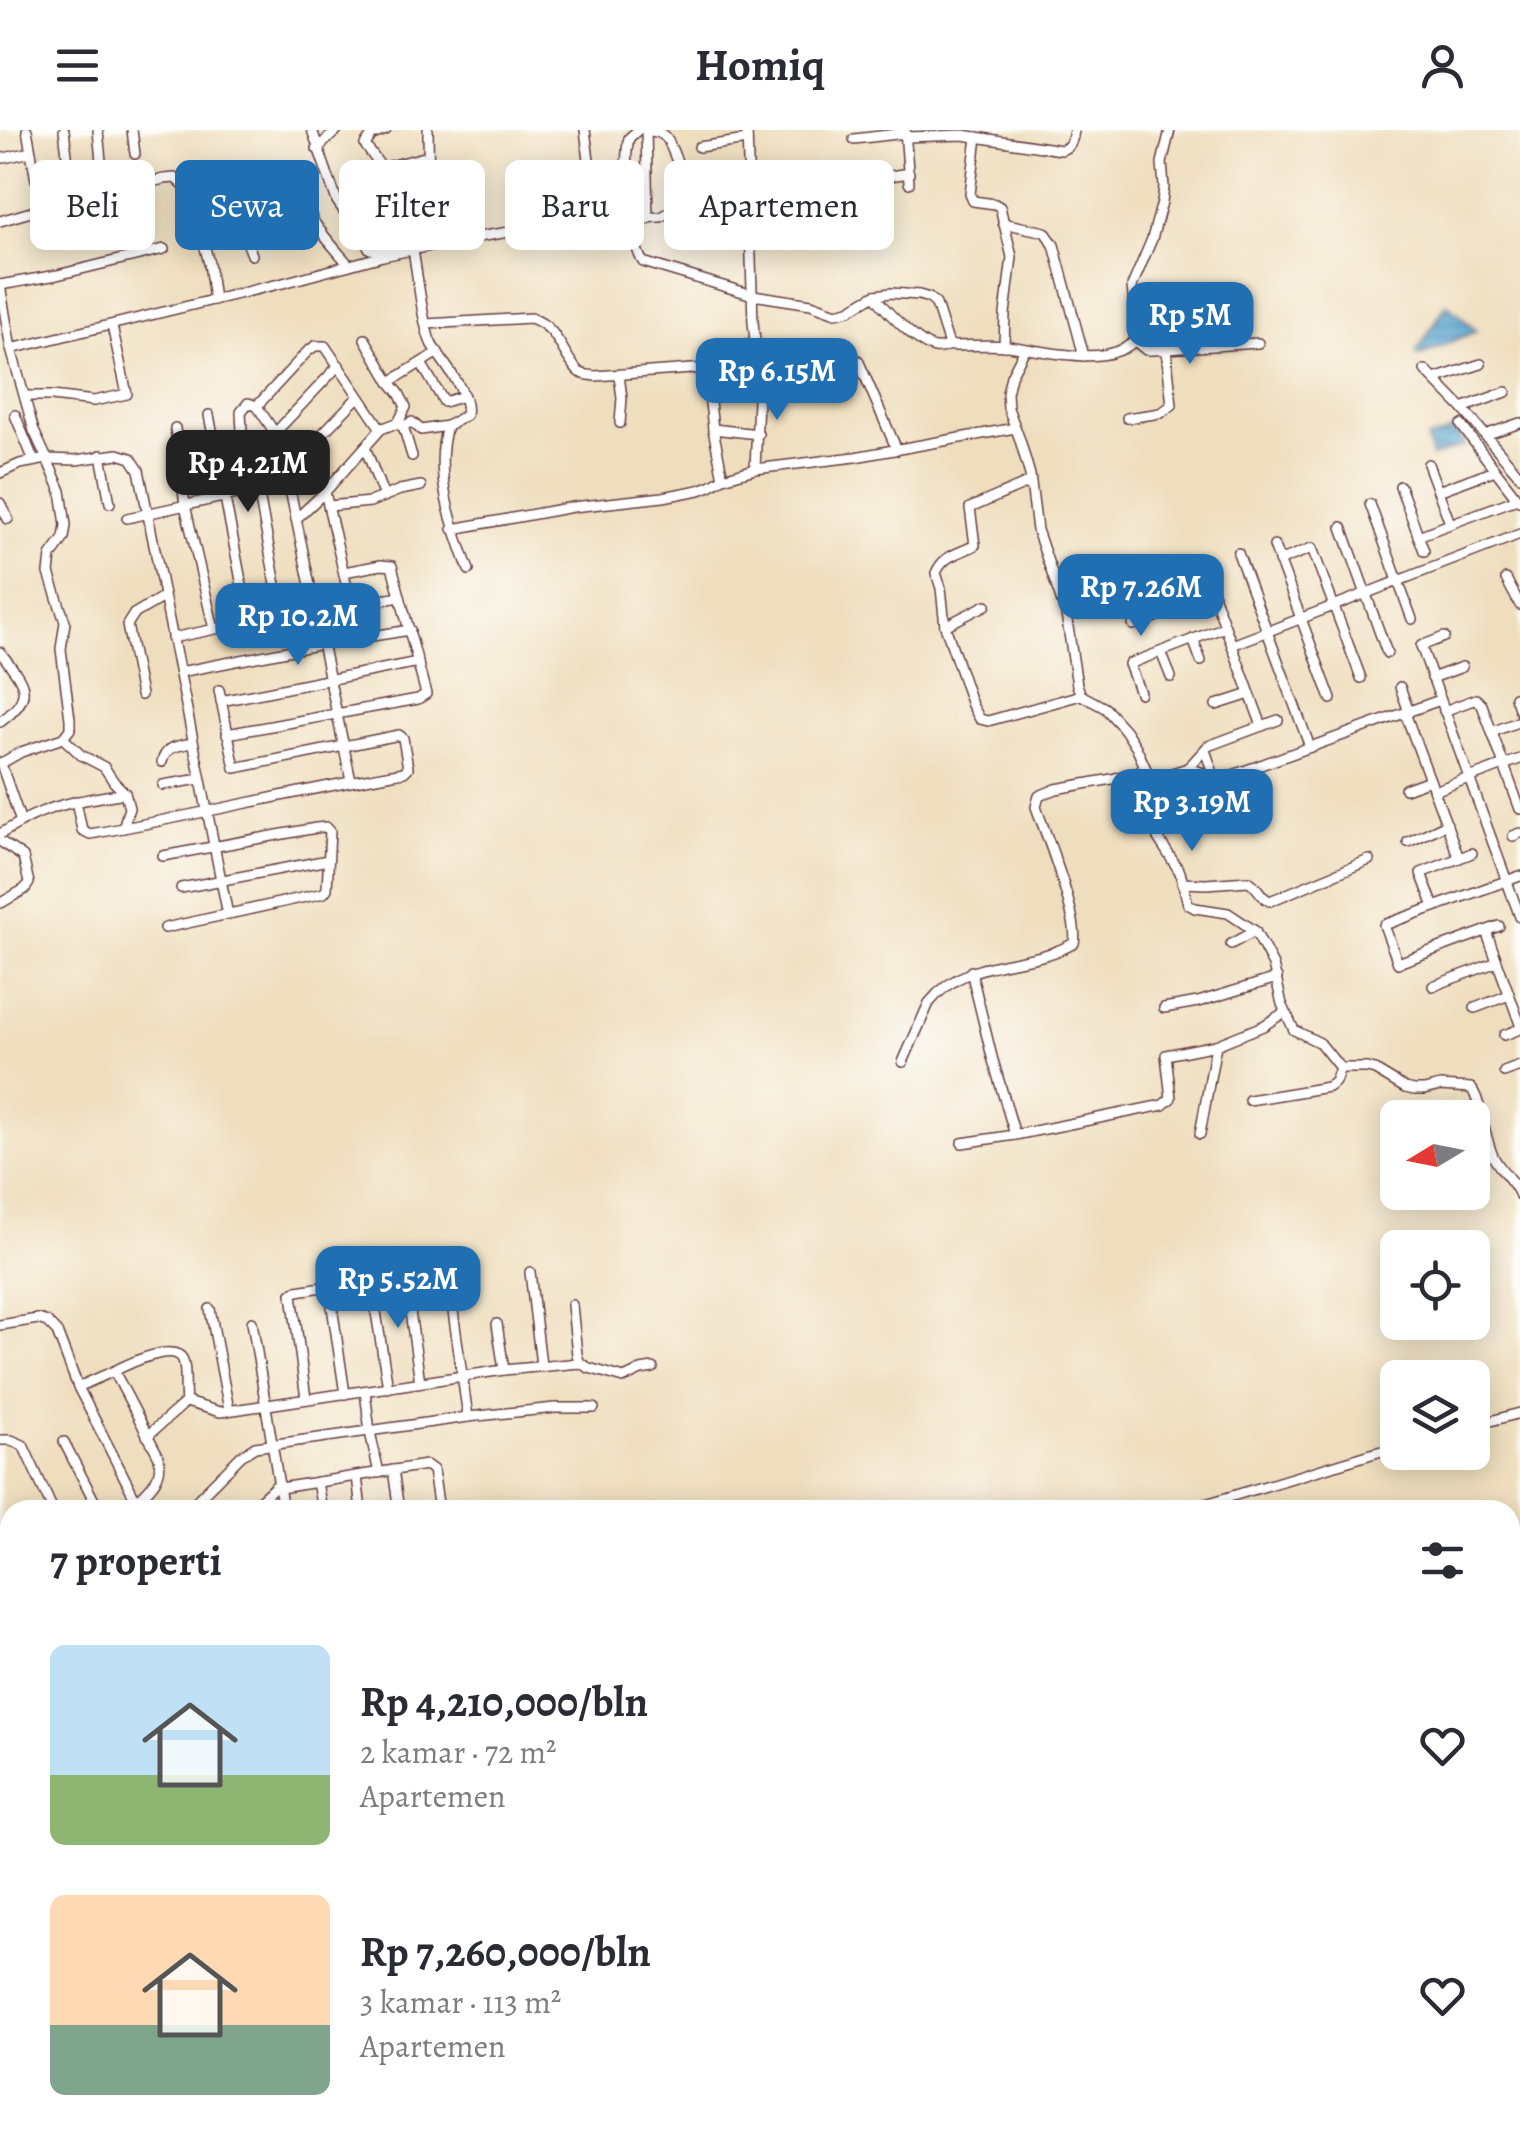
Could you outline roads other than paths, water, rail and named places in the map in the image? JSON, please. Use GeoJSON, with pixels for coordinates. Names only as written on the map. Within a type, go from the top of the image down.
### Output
{"type":"FeatureCollection","features":[{"type":"Feature","properties":{"kind":"street"},"geometry":{"type":"LineString","coordinates":[[28,130],[33,160]]}},
{"type":"Feature","properties":{"kind":"street"},"geometry":{"type":"LineString","coordinates":[[64,130],[68,162],[75,168],[102,161],[98,130]]}},
{"type":"Feature","properties":{"kind":"street"},"geometry":{"type":"LineString","coordinates":[[132,130],[135,154]]}},
{"type":"Feature","properties":{"kind":"street"},"geometry":{"type":"LineString","coordinates":[[312,130],[339,205]]}},
{"type":"Feature","properties":{"kind":"street"},"geometry":{"type":"LineString","coordinates":[[317,149],[337,130]]}},
{"type":"Feature","properties":{"kind":"street"},"geometry":{"type":"LineString","coordinates":[[376,160],[365,146],[372,134],[386,130]]}},
{"type":"Feature","properties":{"kind":"street"},"geometry":{"type":"LineString","coordinates":[[428,130],[428,160]]}},
{"type":"Feature","properties":{"kind":"street"},"geometry":{"type":"LineString","coordinates":[[585,130],[589,160]]}},
{"type":"Feature","properties":{"kind":"street"},"geometry":{"type":"LineString","coordinates":[[628,160],[629,138],[638,130]]}},
{"type":"Feature","properties":{"kind":"street"},"geometry":{"type":"LineString","coordinates":[[644,219],[648,219],[661,217],[676,209],[687,181],[668,140],[661,132],[646,130],[648,219]]}},
{"type":"Feature","properties":{"kind":"street"},"geometry":{"type":"LineString","coordinates":[[854,139],[906,133],[942,134],[1061,150],[1073,140],[1074,130]]}},
{"type":"Feature","properties":{"kind":"street"},"geometry":{"type":"LineString","coordinates":[[874,295],[886,311],[936,349],[950,345],[1004,346],[1084,356],[1124,348],[1135,341],[1137,333],[1132,286],[1152,239],[1162,202],[1162,163],[1170,130]]}},
{"type":"Feature","properties":{"kind":"street"},"geometry":{"type":"LineString","coordinates":[[894,179],[909,178],[906,133]]}},
{"type":"Feature","properties":{"kind":"street"},"geometry":{"type":"LineString","coordinates":[[699,147],[747,135],[759,377],[756,469]]}},
{"type":"Feature","properties":{"kind":"street"},"geometry":{"type":"LineString","coordinates":[[977,137],[970,194],[973,202],[1000,208],[1012,256],[1004,346]]}},
{"type":"Feature","properties":{"kind":"street"},"geometry":{"type":"LineString","coordinates":[[4,158],[32,152]]}},
{"type":"Feature","properties":{"kind":"street"},"geometry":{"type":"LineString","coordinates":[[413,160],[428,156]]}},
{"type":"Feature","properties":{"kind":"street"},"geometry":{"type":"LineString","coordinates":[[252,255],[234,208],[237,190],[248,182],[285,175],[294,180],[319,229],[349,264]]}},
{"type":"Feature","properties":{"kind":"street"},"geometry":{"type":"LineString","coordinates":[[0,221],[175,178],[184,187],[190,212],[200,229],[214,300]]}},
{"type":"Feature","properties":{"kind":"street"},"geometry":{"type":"LineString","coordinates":[[1004,223],[1045,232],[1054,244],[1084,356]]}},
{"type":"Feature","properties":{"kind":"street"},"geometry":{"type":"LineString","coordinates":[[22,822],[0,764],[21,752],[63,738],[70,729],[61,649],[65,622],[50,573],[52,556],[64,538],[66,526],[61,491],[34,431],[0,285],[164,249]]}},
{"type":"Feature","properties":{"kind":"street"},"geometry":{"type":"LineString","coordinates":[[12,349],[398,250]]}},
{"type":"Feature","properties":{"kind":"street"},"geometry":{"type":"LineString","coordinates":[[296,519],[381,429],[412,422],[420,430],[446,426],[468,412],[464,396],[429,338],[413,250]]}},
{"type":"Feature","properties":{"kind":"street"},"geometry":{"type":"LineString","coordinates":[[637,250],[643,262],[754,295],[828,310],[843,312],[874,295],[929,298],[936,304],[950,345]]}},
{"type":"Feature","properties":{"kind":"street"},"geometry":{"type":"LineString","coordinates":[[426,324],[531,318],[555,333],[579,373],[595,376],[706,368]]}},
{"type":"Feature","properties":{"kind":"street"},"geometry":{"type":"LineString","coordinates":[[25,396],[94,402],[126,394],[112,326]]}},
{"type":"Feature","properties":{"kind":"street"},"geometry":{"type":"LineString","coordinates":[[365,339],[406,407],[400,424],[412,456]]}},
{"type":"Feature","properties":{"kind":"street"},"geometry":{"type":"LineString","coordinates":[[1135,341],[1146,350],[1258,344]]}},
{"type":"Feature","properties":{"kind":"street"},"geometry":{"type":"LineString","coordinates":[[723,478],[705,359],[708,354],[756,342]]}},
{"type":"Feature","properties":{"kind":"street"},"geometry":{"type":"LineString","coordinates":[[258,406],[307,352],[315,346],[325,346],[381,429]]}},
{"type":"Feature","properties":{"kind":"street"},"geometry":{"type":"LineString","coordinates":[[1026,349],[1010,376],[1008,408],[1026,458],[1038,530],[1066,614],[1077,685],[1082,695],[1105,708],[1125,730],[1147,774],[1158,838],[1180,872],[1191,907],[1228,913],[1255,932],[1266,949],[1294,1030],[1320,1043],[1340,1068],[1375,1070],[1414,1090],[1440,1086],[1471,1088],[1494,1156],[1520,1196]]}},
{"type":"Feature","properties":{"kind":"street"},"geometry":{"type":"LineString","coordinates":[[1126,418],[1161,413],[1172,405],[1166,349]]}},
{"type":"Feature","properties":{"kind":"street"},"geometry":{"type":"LineString","coordinates":[[390,382],[438,352]]}},
{"type":"Feature","properties":{"kind":"street"},"geometry":{"type":"LineString","coordinates":[[858,360],[897,450]]}},
{"type":"Feature","properties":{"kind":"street"},"geometry":{"type":"LineString","coordinates":[[421,364],[444,402],[464,396]]}},
{"type":"Feature","properties":{"kind":"street"},"geometry":{"type":"LineString","coordinates":[[1434,380],[1481,364]]}},
{"type":"Feature","properties":{"kind":"street"},"geometry":{"type":"LineString","coordinates":[[246,446],[276,436],[339,365]]}},
{"type":"Feature","properties":{"kind":"street"},"geometry":{"type":"LineString","coordinates":[[1425,370],[1515,462],[1520,476]]}},
{"type":"Feature","properties":{"kind":"street"},"geometry":{"type":"LineString","coordinates":[[619,374],[620,422]]}},
{"type":"Feature","properties":{"kind":"street"},"geometry":{"type":"LineString","coordinates":[[1462,408],[1506,392]]}},
{"type":"Feature","properties":{"kind":"street"},"geometry":{"type":"LineString","coordinates":[[286,471],[358,396]]}},
{"type":"Feature","properties":{"kind":"street"},"geometry":{"type":"LineString","coordinates":[[282,616],[246,446],[241,412],[248,403],[258,406],[276,436],[286,471],[351,781]]}},
{"type":"Feature","properties":{"kind":"street"},"geometry":{"type":"LineString","coordinates":[[15,415],[34,461]]}},
{"type":"Feature","properties":{"kind":"street"},"geometry":{"type":"LineString","coordinates":[[209,415],[249,622]]}},
{"type":"Feature","properties":{"kind":"street"},"geometry":{"type":"LineString","coordinates":[[1485,434],[1520,423]]}},
{"type":"Feature","properties":{"kind":"street"},"geometry":{"type":"LineString","coordinates":[[1418,536],[1518,501],[1461,425]]}},
{"type":"Feature","properties":{"kind":"street"},"geometry":{"type":"LineString","coordinates":[[446,426],[442,457],[445,490],[469,570]]}},
{"type":"Feature","properties":{"kind":"street"},"geometry":{"type":"LineString","coordinates":[[176,428],[185,505],[214,630]]}},
{"type":"Feature","properties":{"kind":"street"},"geometry":{"type":"LineString","coordinates":[[454,529],[574,506],[664,497],[756,469],[897,450],[1014,428]]}},
{"type":"Feature","properties":{"kind":"street"},"geometry":{"type":"LineString","coordinates":[[713,430],[758,434]]}},
{"type":"Feature","properties":{"kind":"street"},"geometry":{"type":"LineString","coordinates":[[365,448],[384,497]]}},
{"type":"Feature","properties":{"kind":"street"},"geometry":{"type":"LineString","coordinates":[[101,455],[110,502]]}},
{"type":"Feature","properties":{"kind":"street"},"geometry":{"type":"LineString","coordinates":[[1,471],[34,461],[101,455],[126,455],[136,463],[228,916]]}},
{"type":"Feature","properties":{"kind":"street"},"geometry":{"type":"LineString","coordinates":[[1428,464],[1450,524]]}},
{"type":"Feature","properties":{"kind":"street"},"geometry":{"type":"LineString","coordinates":[[1438,491],[1495,470]]}},
{"type":"Feature","properties":{"kind":"street"},"geometry":{"type":"LineString","coordinates":[[1030,482],[970,508],[975,545],[942,561],[936,573],[946,626],[974,712],[983,722],[1082,695]]}},
{"type":"Feature","properties":{"kind":"street"},"geometry":{"type":"LineString","coordinates":[[126,518],[288,483]]}},
{"type":"Feature","properties":{"kind":"street"},"geometry":{"type":"LineString","coordinates":[[329,506],[370,502],[421,486]]}},
{"type":"Feature","properties":{"kind":"street"},"geometry":{"type":"LineString","coordinates":[[1400,486],[1424,551]]}},
{"type":"Feature","properties":{"kind":"street"},"geometry":{"type":"LineString","coordinates":[[325,492],[350,605]]}},
{"type":"Feature","properties":{"kind":"street"},"geometry":{"type":"LineString","coordinates":[[0,503],[8,518]]}},
{"type":"Feature","properties":{"kind":"street"},"geometry":{"type":"LineString","coordinates":[[1370,504],[1412,620]]}},
{"type":"Feature","properties":{"kind":"street"},"geometry":{"type":"LineString","coordinates":[[1342,527],[1387,653]]}},
{"type":"Feature","properties":{"kind":"street"},"geometry":{"type":"LineString","coordinates":[[1232,645],[1520,534]]}},
{"type":"Feature","properties":{"kind":"street"},"geometry":{"type":"LineString","coordinates":[[1274,546],[1331,699]]}},
{"type":"Feature","properties":{"kind":"street"},"geometry":{"type":"LineString","coordinates":[[1280,561],[1312,548],[1361,678]]}},
{"type":"Feature","properties":{"kind":"street"},"geometry":{"type":"LineString","coordinates":[[1238,553],[1310,747]]}},
{"type":"Feature","properties":{"kind":"street"},"geometry":{"type":"LineString","coordinates":[[227,734],[421,698],[426,690],[392,566],[344,572]]}},
{"type":"Feature","properties":{"kind":"street"},"geometry":{"type":"LineString","coordinates":[[1204,570],[1262,726]]}},
{"type":"Feature","properties":{"kind":"street"},"geometry":{"type":"LineString","coordinates":[[1506,579],[1520,605]]}},
{"type":"Feature","properties":{"kind":"street"},"geometry":{"type":"LineString","coordinates":[[1173,586],[1181,608]]}},
{"type":"Feature","properties":{"kind":"street"},"geometry":{"type":"LineString","coordinates":[[1133,625],[1214,596]]}},
{"type":"Feature","properties":{"kind":"street"},"geometry":{"type":"LineString","coordinates":[[141,695],[127,625],[134,614],[163,597]]}},
{"type":"Feature","properties":{"kind":"street"},"geometry":{"type":"LineString","coordinates":[[172,638],[400,597]]}},
{"type":"Feature","properties":{"kind":"street"},"geometry":{"type":"LineString","coordinates":[[946,626],[986,605]]}},
{"type":"Feature","properties":{"kind":"street"},"geometry":{"type":"LineString","coordinates":[[1140,693],[1129,664],[1225,627]]}},
{"type":"Feature","properties":{"kind":"street"},"geometry":{"type":"LineString","coordinates":[[180,672],[410,630]]}},
{"type":"Feature","properties":{"kind":"street"},"geometry":{"type":"LineString","coordinates":[[1444,637],[1421,646],[1520,917]]}},
{"type":"Feature","properties":{"kind":"street"},"geometry":{"type":"LineString","coordinates":[[1193,640],[1202,661]]}},
{"type":"Feature","properties":{"kind":"street"},"geometry":{"type":"LineString","coordinates":[[0,652],[24,684],[25,692],[20,704],[2,716]]}},
{"type":"Feature","properties":{"kind":"street"},"geometry":{"type":"LineString","coordinates":[[1160,652],[1171,676]]}},
{"type":"Feature","properties":{"kind":"street"},"geometry":{"type":"LineString","coordinates":[[76,801],[82,830],[90,834],[407,770],[403,738],[399,734],[235,772],[220,696],[329,681],[418,662]]}},
{"type":"Feature","properties":{"kind":"street"},"geometry":{"type":"LineString","coordinates":[[1432,678],[1462,666]]}},
{"type":"Feature","properties":{"kind":"street"},"geometry":{"type":"LineString","coordinates":[[1400,687],[1459,858]]}},
{"type":"Feature","properties":{"kind":"street"},"geometry":{"type":"LineString","coordinates":[[1216,705],[1250,694]]}},
{"type":"Feature","properties":{"kind":"street"},"geometry":{"type":"LineString","coordinates":[[1515,697],[1520,711]]}},
{"type":"Feature","properties":{"kind":"street"},"geometry":{"type":"LineString","coordinates":[[903,1062],[935,996],[971,971],[1062,950],[1074,943],[1067,898],[1036,807],[1039,796],[1056,789],[1188,768],[1222,779],[1407,712],[1476,699],[1482,705],[1520,808]]}},
{"type":"Feature","properties":{"kind":"street"},"geometry":{"type":"LineString","coordinates":[[1188,768],[1208,746],[1278,720]]}},
{"type":"Feature","properties":{"kind":"street"},"geometry":{"type":"LineString","coordinates":[[1492,732],[1520,722]]}},
{"type":"Feature","properties":{"kind":"street"},"geometry":{"type":"LineString","coordinates":[[63,738],[104,767],[125,794],[128,808],[123,828]]}},
{"type":"Feature","properties":{"kind":"street"},"geometry":{"type":"LineString","coordinates":[[162,762],[168,749],[192,743]]}},
{"type":"Feature","properties":{"kind":"street"},"geometry":{"type":"LineString","coordinates":[[1205,750],[1214,776]]}},
{"type":"Feature","properties":{"kind":"street"},"geometry":{"type":"LineString","coordinates":[[1404,789],[1469,778],[1520,759]]}},
{"type":"Feature","properties":{"kind":"street"},"geometry":{"type":"LineString","coordinates":[[163,785],[200,779]]}},
{"type":"Feature","properties":{"kind":"street"},"geometry":{"type":"LineString","coordinates":[[1,904],[29,883],[24,857],[0,838],[41,810],[125,794]]}},
{"type":"Feature","properties":{"kind":"street"},"geometry":{"type":"LineString","coordinates":[[1408,842],[1446,824]]}},
{"type":"Feature","properties":{"kind":"street"},"geometry":{"type":"LineString","coordinates":[[163,856],[326,827],[330,834],[324,893],[165,928]]}},
{"type":"Feature","properties":{"kind":"street"},"geometry":{"type":"LineString","coordinates":[[1434,907],[1420,873],[1472,853]]}},
{"type":"Feature","properties":{"kind":"street"},"geometry":{"type":"LineString","coordinates":[[182,888],[328,860]]}},
{"type":"Feature","properties":{"kind":"street"},"geometry":{"type":"LineString","coordinates":[[1182,883],[1248,881],[1266,900],[1274,900],[1369,860]]}},
{"type":"Feature","properties":{"kind":"street"},"geometry":{"type":"LineString","coordinates":[[1499,926],[1398,963],[1384,925],[1520,876]]}},
{"type":"Feature","properties":{"kind":"street"},"geometry":{"type":"LineString","coordinates":[[1486,931],[1520,1027],[1504,1035]]}},
{"type":"Feature","properties":{"kind":"street"},"geometry":{"type":"LineString","coordinates":[[1230,944],[1255,932]]}},
{"type":"Feature","properties":{"kind":"street"},"geometry":{"type":"LineString","coordinates":[[1433,986],[1497,962]]}},
{"type":"Feature","properties":{"kind":"street"},"geometry":{"type":"LineString","coordinates":[[971,971],[1015,1135]]}},
{"type":"Feature","properties":{"kind":"street"},"geometry":{"type":"LineString","coordinates":[[1164,1008],[1277,978]]}},
{"type":"Feature","properties":{"kind":"street"},"geometry":{"type":"LineString","coordinates":[[1476,1008],[1509,995]]}},
{"type":"Feature","properties":{"kind":"street"},"geometry":{"type":"LineString","coordinates":[[962,1143],[1163,1105],[1170,1098],[1166,1055],[1216,1045],[1263,1026],[1285,1012]]}},
{"type":"Feature","properties":{"kind":"street"},"geometry":{"type":"LineString","coordinates":[[1200,1134],[1216,1045]]}},
{"type":"Feature","properties":{"kind":"street"},"geometry":{"type":"LineString","coordinates":[[1504,1072],[1520,1066]]}},
{"type":"Feature","properties":{"kind":"street"},"geometry":{"type":"LineString","coordinates":[[1249,1100],[1328,1087],[1335,1082],[1340,1068]]}},
{"type":"Feature","properties":{"kind":"street"},"geometry":{"type":"LineString","coordinates":[[530,1272],[540,1365]]}},
{"type":"Feature","properties":{"kind":"street"},"geometry":{"type":"LineString","coordinates":[[306,1399],[292,1294],[443,1273],[448,1276],[468,1417]]}},
{"type":"Feature","properties":{"kind":"street"},"geometry":{"type":"LineString","coordinates":[[405,1276],[420,1382]]}},
{"type":"Feature","properties":{"kind":"street"},"geometry":{"type":"LineString","coordinates":[[371,1280],[388,1388]]}},
{"type":"Feature","properties":{"kind":"street"},"geometry":{"type":"LineString","coordinates":[[330,1286],[344,1394]]}},
{"type":"Feature","properties":{"kind":"street"},"geometry":{"type":"LineString","coordinates":[[572,1305],[580,1363],[624,1378],[654,1368]]}},
{"type":"Feature","properties":{"kind":"street"},"geometry":{"type":"LineString","coordinates":[[210,1310],[229,1410]]}},
{"type":"Feature","properties":{"kind":"street"},"geometry":{"type":"LineString","coordinates":[[0,1326],[38,1319],[57,1332],[78,1387],[135,1500]]}},
{"type":"Feature","properties":{"kind":"street"},"geometry":{"type":"LineString","coordinates":[[252,1322],[281,1500]]}},
{"type":"Feature","properties":{"kind":"street"},"geometry":{"type":"LineString","coordinates":[[497,1324],[504,1370]]}},
{"type":"Feature","properties":{"kind":"street"},"geometry":{"type":"LineString","coordinates":[[78,1387],[132,1362],[166,1352],[179,1354],[184,1363],[186,1402]]}},
{"type":"Feature","properties":{"kind":"street"},"geometry":{"type":"LineString","coordinates":[[186,1402],[216,1412],[540,1365],[580,1363]]}},
{"type":"Feature","properties":{"kind":"street"},"geometry":{"type":"LineString","coordinates":[[114,1371],[159,1457],[161,1469],[157,1480],[142,1500]]}},
{"type":"Feature","properties":{"kind":"street"},"geometry":{"type":"LineString","coordinates":[[365,1391],[379,1472]]}},
{"type":"Feature","properties":{"kind":"street"},"geometry":{"type":"LineString","coordinates":[[147,1436],[186,1402]]}},
{"type":"Feature","properties":{"kind":"street"},"geometry":{"type":"LineString","coordinates":[[196,1500],[245,1453],[261,1445],[468,1417],[594,1408]]}},
{"type":"Feature","properties":{"kind":"street"},"geometry":{"type":"LineString","coordinates":[[1490,1421],[1520,1412]]}},
{"type":"Feature","properties":{"kind":"street"},"geometry":{"type":"LineString","coordinates":[[0,1440],[23,1446],[48,1500]]}},
{"type":"Feature","properties":{"kind":"street"},"geometry":{"type":"LineString","coordinates":[[64,1442],[94,1500]]}},
{"type":"Feature","properties":{"kind":"street"},"geometry":{"type":"LineString","coordinates":[[1219,1500],[1380,1451]]}},
{"type":"Feature","properties":{"kind":"street"},"geometry":{"type":"LineString","coordinates":[[261,1500],[279,1485],[419,1466],[430,1467],[437,1500]]}},
{"type":"Feature","properties":{"kind":"street"},"geometry":{"type":"LineString","coordinates":[[394,1470],[398,1500]]}},
{"type":"Feature","properties":{"kind":"street"},"geometry":{"type":"LineString","coordinates":[[357,1476],[360,1500]]}},
{"type":"Feature","properties":{"kind":"street"},"geometry":{"type":"LineString","coordinates":[[317,1482],[320,1500]]}},
{"type":"Feature","properties":{"kind":"water"},"geometry":{"type":"Polygon","coordinates":[[[1447,304],[1476,331],[1419,356],[1416,353],[1447,304]]]}},
{"type":"Feature","properties":{"kind":"water"},"geometry":{"type":"Polygon","coordinates":[[[1453,429],[1465,445],[1432,457],[1427,439],[1453,429]]]}}]}
